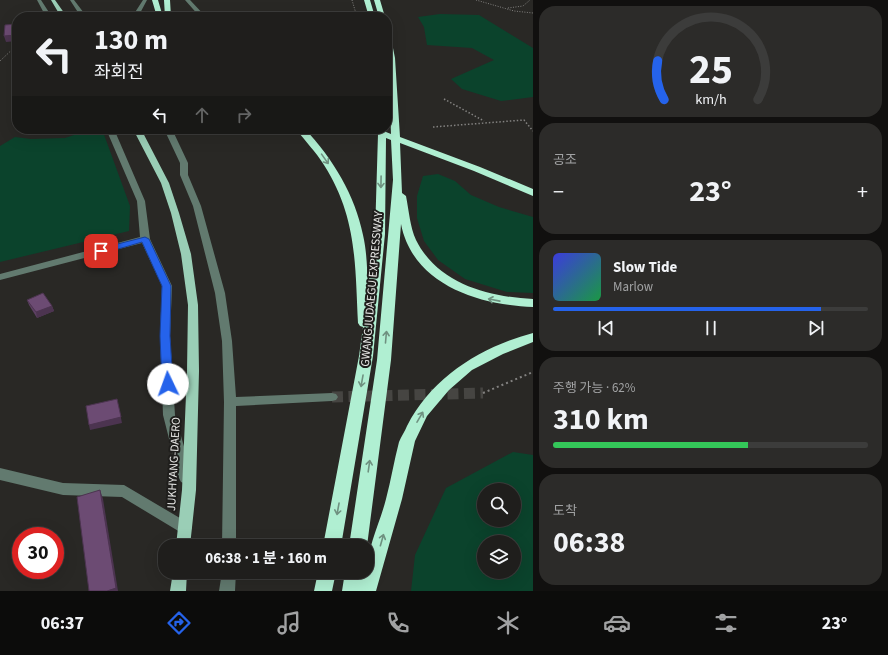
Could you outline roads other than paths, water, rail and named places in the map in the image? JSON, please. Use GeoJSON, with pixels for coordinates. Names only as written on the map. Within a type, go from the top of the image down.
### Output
{"type":"FeatureCollection","features":[{"type":"Feature","properties":{"kind":"highway"},"geometry":{"type":"LineString","coordinates":[[155,0],[159,12]]}},
{"type":"Feature","properties":{"kind":"highway"},"geometry":{"type":"LineString","coordinates":[[167,0],[168,12]]}},
{"type":"Feature","properties":{"kind":"highway"},"geometry":{"type":"LineString","coordinates":[[366,12],[367,0]]}},
{"type":"Feature","properties":{"kind":"highway"},"geometry":{"type":"LineString","coordinates":[[367,0],[371,12]]}},
{"type":"Feature","properties":{"kind":"highway"},"geometry":{"type":"LineString","coordinates":[[376,0],[380,12]]}},
{"type":"Feature","properties":{"kind":"highway","name":"GWANGJUDAEGU EXPRESSWAY"},"geometry":{"type":"LineString","coordinates":[[359,539],[384,360],[394,244],[398,180],[392,78]]}},
{"type":"Feature","properties":{"kind":"highway"},"geometry":{"type":"LineString","coordinates":[[392,132],[483,167],[533,188]]}},
{"type":"Feature","properties":{"kind":"highway"},"geometry":{"type":"LineString","coordinates":[[305,134],[313,142],[338,179],[348,201],[357,232],[366,356]]}},
{"type":"Feature","properties":{"kind":"highway","name":"GWANGJUDAEGU EXPRESSWAY"},"geometry":{"type":"LineString","coordinates":[[333,539],[366,356],[380,234],[382,134]]}},
{"type":"Feature","properties":{"kind":"highway"},"geometry":{"type":"LineString","coordinates":[[384,134],[477,169],[533,193]]}},
{"type":"Feature","properties":{"kind":"highway"},"geometry":{"type":"LineString","coordinates":[[398,180],[413,245],[437,274],[461,288],[484,298],[513,303],[533,303]]}},
{"type":"Feature","properties":{"kind":"highway"},"geometry":{"type":"LineString","coordinates":[[367,591],[394,499],[407,441],[421,413],[444,386],[467,367],[498,351],[533,337]]}},
{"type":"Feature","properties":{"kind":"highway"},"geometry":{"type":"LineString","coordinates":[[323,591],[326,579]]}},
{"type":"Feature","properties":{"kind":"highway"},"geometry":{"type":"LineString","coordinates":[[351,591],[353,579]]}},
{"type":"Feature","properties":{"kind":"main road"},"geometry":{"type":"LineString","coordinates":[[53,0],[61,12]]}},
{"type":"Feature","properties":{"kind":"main road","name":"JUKHYANG-DAERO"},"geometry":{"type":"LineString","coordinates":[[140,134],[165,183],[186,254],[193,305],[193,371],[189,490],[184,539]]}},
{"type":"Feature","properties":{"kind":"main road"},"geometry":{"type":"LineString","coordinates":[[178,591],[179,579]]}},
{"type":"Feature","properties":{"kind":"street"},"geometry":{"type":"LineString","coordinates":[[39,0],[46,12]]}},
{"type":"Feature","properties":{"kind":"street"},"geometry":{"type":"LineString","coordinates":[[72,0],[80,12]]}},
{"type":"Feature","properties":{"kind":"street"},"geometry":{"type":"LineString","coordinates":[[138,12],[145,0]]}},
{"type":"Feature","properties":{"kind":"street"},"geometry":{"type":"LineString","coordinates":[[187,0],[198,12]]}},
{"type":"Feature","properties":{"kind":"street"},"geometry":{"type":"LineString","coordinates":[[112,134],[141,201],[145,239],[167,286],[165,336],[170,415],[189,490]]}},
{"type":"Feature","properties":{"kind":"street"},"geometry":{"type":"LineString","coordinates":[[171,134],[184,162],[184,175],[197,206],[220,293],[227,341],[230,402],[229,539]]}},
{"type":"Feature","properties":{"kind":"street"},"geometry":{"type":"LineString","coordinates":[[0,277],[145,239]]}},
{"type":"Feature","properties":{"kind":"street"},"geometry":{"type":"LineString","coordinates":[[230,402],[332,396]]}},
{"type":"Feature","properties":{"kind":"street"},"geometry":{"type":"LineString","coordinates":[[0,474],[63,489],[124,491],[185,528]]}},
{"type":"Feature","properties":{"kind":"street"},"geometry":{"type":"LineString","coordinates":[[227,591],[228,579]]}},
{"type":"Feature","properties":{"kind":"tunnel"},"geometry":{"type":"LineString","coordinates":[[332,397],[483,393]]}}]}
